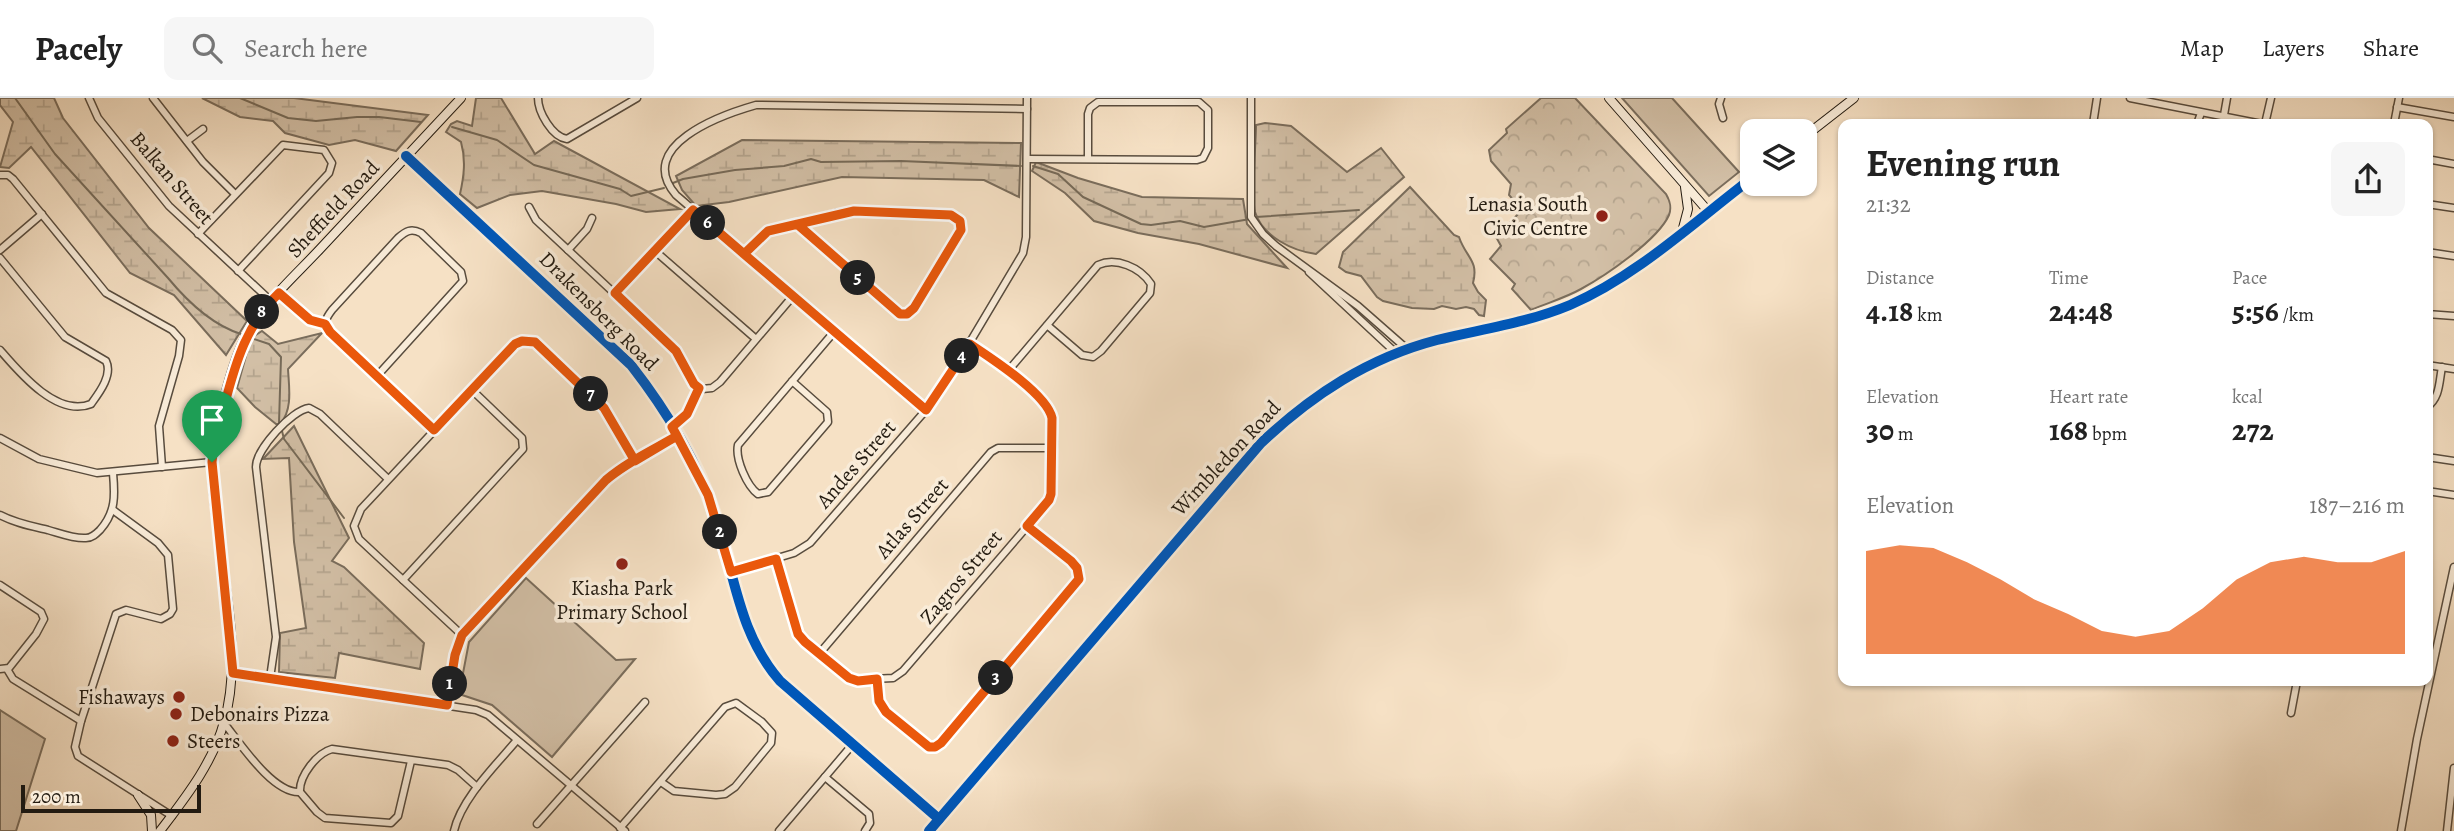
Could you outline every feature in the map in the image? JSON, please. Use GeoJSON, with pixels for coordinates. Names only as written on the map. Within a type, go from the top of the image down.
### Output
{"type":"FeatureCollection","features":[{"type":"Feature","properties":{"kind":"street","name":"Balkan Street"},"geometry":{"type":"LineString","coordinates":[[89,98],[98,118],[169,206],[271,301]]}},
{"type":"Feature","properties":{"kind":"street","name":"Balkan Street"},"geometry":{"type":"LineString","coordinates":[[153,98],[218,179],[235,194]]}},
{"type":"Feature","properties":{"kind":"street","name":"Sheffield Road"},"geometry":{"type":"LineString","coordinates":[[160,831],[211,757],[224,723],[233,673],[212,462],[237,359],[250,328],[271,301],[461,98]]}},
{"type":"Feature","properties":{"kind":"street"},"geometry":{"type":"LineString","coordinates":[[538,98],[540,110],[554,132],[567,139],[637,98]]}},
{"type":"Feature","properties":{"kind":"street","name":"Andes Street"},"geometry":{"type":"LineString","coordinates":[[731,572],[799,550],[816,538],[926,410],[970,344],[1023,253],[1026,237],[1027,98]]}},
{"type":"Feature","properties":{"kind":"street"},"geometry":{"type":"LineString","coordinates":[[1251,98],[1251,217],[1264,234],[1396,353]]}},
{"type":"Feature","properties":{"kind":"street"},"geometry":{"type":"LineString","coordinates":[[1609,98],[1709,211]]}},
{"type":"Feature","properties":{"kind":"street"},"geometry":{"type":"LineString","coordinates":[[1721,98],[1718,104],[1723,117]]}},
{"type":"Feature","properties":{"kind":"street"},"geometry":{"type":"LineString","coordinates":[[1817,127],[1854,98]]}},
{"type":"Feature","properties":{"kind":"street"},"geometry":{"type":"LineString","coordinates":[[2094,119],[2097,98]]}},
{"type":"Feature","properties":{"kind":"street"},"geometry":{"type":"LineString","coordinates":[[2130,98],[2242,119]]}},
{"type":"Feature","properties":{"kind":"street"},"geometry":{"type":"LineString","coordinates":[[2224,115],[2227,98]]}},
{"type":"Feature","properties":{"kind":"street"},"geometry":{"type":"LineString","coordinates":[[2265,119],[2271,98]]}},
{"type":"Feature","properties":{"kind":"street"},"geometry":{"type":"LineString","coordinates":[[2395,119],[2399,98]]}},
{"type":"Feature","properties":{"kind":"street"},"geometry":{"type":"LineString","coordinates":[[926,410],[676,195],[668,182],[666,165],[669,152],[681,139],[755,102],[1027,109]]}},
{"type":"Feature","properties":{"kind":"street"},"geometry":{"type":"LineString","coordinates":[[1027,159],[1088,159],[1200,159],[1208,148],[1208,110],[1199,103],[1098,102],[1090,108],[1088,114],[1088,159]]}},
{"type":"Feature","properties":{"kind":"street"},"geometry":{"type":"LineString","coordinates":[[2397,107],[2454,117]]}},
{"type":"Feature","properties":{"kind":"street"},"geometry":{"type":"LineString","coordinates":[[2199,119],[2201,113]]}},
{"type":"Feature","properties":{"kind":"street","name":"Balkan Street"},"geometry":{"type":"LineString","coordinates":[[187,141],[203,129]]}},
{"type":"Feature","properties":{"kind":"street"},"geometry":{"type":"LineString","coordinates":[[198,234],[283,145],[324,150],[332,163],[325,179],[238,271]]}},
{"type":"Feature","properties":{"kind":"street","name":"Drakensberg Road"},"geometry":{"type":"LineString","coordinates":[[406,156],[616,350],[652,392],[708,495],[750,637],[762,659],[780,681],[939,819]]}},
{"type":"Feature","properties":{"kind":"street"},"geometry":{"type":"LineString","coordinates":[[2433,160],[2454,164]]}},
{"type":"Feature","properties":{"kind":"street"},"geometry":{"type":"LineString","coordinates":[[0,175],[8,175],[13,179],[106,293],[173,330],[181,340],[181,351],[159,426],[162,467]]}},
{"type":"Feature","properties":{"kind":"street"},"geometry":{"type":"LineString","coordinates":[[1682,232],[1688,209],[1683,182]]}},
{"type":"Feature","properties":{"kind":"street","name":"Wimbledon Road"},"geometry":{"type":"LineString","coordinates":[[929,831],[1261,443],[1295,412],[1328,388],[1363,368],[1406,349],[1517,323],[1570,305],[1622,276],[1740,186]]}},
{"type":"Feature","properties":{"kind":"street"},"geometry":{"type":"LineString","coordinates":[[2433,205],[2454,208]]}},
{"type":"Feature","properties":{"kind":"street"},"geometry":{"type":"LineString","coordinates":[[529,207],[536,220],[676,351],[694,384],[699,388],[706,390],[714,387],[793,296]]}},
{"type":"Feature","properties":{"kind":"street"},"geometry":{"type":"LineString","coordinates":[[615,293],[693,210]]}},
{"type":"Feature","properties":{"kind":"street"},"geometry":{"type":"LineString","coordinates":[[744,254],[768,231],[797,224],[854,211],[951,215],[957,218],[961,227],[914,308],[902,315],[797,224]]}},
{"type":"Feature","properties":{"kind":"street"},"geometry":{"type":"LineString","coordinates":[[0,250],[42,214]]}},
{"type":"Feature","properties":{"kind":"street"},"geometry":{"type":"LineString","coordinates":[[568,250],[587,229],[592,218]]}},
{"type":"Feature","properties":{"kind":"street"},"geometry":{"type":"LineString","coordinates":[[377,376],[461,285],[463,279],[461,272],[421,233],[409,230],[398,238],[332,310],[325,324],[330,332],[434,430]]}},
{"type":"Feature","properties":{"kind":"street"},"geometry":{"type":"LineString","coordinates":[[655,251],[756,339]]}},
{"type":"Feature","properties":{"kind":"street"},"geometry":{"type":"LineString","coordinates":[[2433,252],[2454,256]]}},
{"type":"Feature","properties":{"kind":"street"},"geometry":{"type":"LineString","coordinates":[[0,258],[65,337],[106,361],[109,365],[108,373],[91,404],[79,407],[52,398],[32,386],[0,350]]}},
{"type":"Feature","properties":{"kind":"street"},"geometry":{"type":"LineString","coordinates":[[1008,370],[1047,325],[1101,263],[1109,261],[1132,267],[1151,284],[1150,293],[1093,357],[1082,355],[1047,325]]}},
{"type":"Feature","properties":{"kind":"street"},"geometry":{"type":"LineString","coordinates":[[1308,271],[1321,277],[1358,306],[1406,349]]}},
{"type":"Feature","properties":{"kind":"street"},"geometry":{"type":"LineString","coordinates":[[279,293],[310,320],[325,324]]}},
{"type":"Feature","properties":{"kind":"street"},"geometry":{"type":"LineString","coordinates":[[2433,314],[2454,316]]}},
{"type":"Feature","properties":{"kind":"street"},"geometry":{"type":"LineString","coordinates":[[792,381],[827,412],[828,421],[768,492],[758,494],[737,457],[737,449],[745,435],[834,332]]}},
{"type":"Feature","properties":{"kind":"street"},"geometry":{"type":"LineString","coordinates":[[462,635],[359,539],[354,526],[361,509],[515,344],[522,341],[535,342],[604,408],[635,461]]}},
{"type":"Feature","properties":{"kind":"street","name":"Zagros Street"},"geometry":{"type":"LineString","coordinates":[[877,679],[895,677],[903,671],[1051,497],[1050,411],[1043,401],[1008,370],[970,344]]}},
{"type":"Feature","properties":{"kind":"street"},"geometry":{"type":"LineString","coordinates":[[2433,366],[2454,369]]}},
{"type":"Feature","properties":{"kind":"street"},"geometry":{"type":"LineString","coordinates":[[2433,403],[2438,393],[2442,367]]}},
{"type":"Feature","properties":{"kind":"street"},"geometry":{"type":"LineString","coordinates":[[672,427],[687,414],[699,388]]}},
{"type":"Feature","properties":{"kind":"street"},"geometry":{"type":"LineString","coordinates":[[403,580],[523,449],[522,438],[471,390]]}},
{"type":"Feature","properties":{"kind":"street"},"geometry":{"type":"LineString","coordinates":[[270,678],[276,643],[256,467],[258,454],[298,410],[309,408],[320,414],[388,479]]}},
{"type":"Feature","properties":{"kind":"street"},"geometry":{"type":"LineString","coordinates":[[447,705],[455,655],[462,635],[606,480],[677,436]]}},
{"type":"Feature","properties":{"kind":"street"},"geometry":{"type":"LineString","coordinates":[[0,438],[39,459],[97,473],[212,462]]}},
{"type":"Feature","properties":{"kind":"street","name":"Atlas Street"},"geometry":{"type":"LineString","coordinates":[[819,654],[991,452],[998,449],[1052,448]]}},
{"type":"Feature","properties":{"kind":"street"},"geometry":{"type":"LineString","coordinates":[[2433,458],[2454,461]]}},
{"type":"Feature","properties":{"kind":"street"},"geometry":{"type":"LineString","coordinates":[[0,515],[13,522],[86,538],[92,537],[113,510],[113,473]]}},
{"type":"Feature","properties":{"kind":"street"},"geometry":{"type":"LineString","coordinates":[[2433,492],[2454,495]]}},
{"type":"Feature","properties":{"kind":"street"},"geometry":{"type":"LineString","coordinates":[[113,510],[158,543],[168,555],[173,609],[161,619],[126,610],[116,614],[75,747],[78,756],[172,816]]}},
{"type":"Feature","properties":{"kind":"street"},"geometry":{"type":"LineString","coordinates":[[776,559],[798,634],[852,680],[877,679],[879,701],[886,712],[929,747],[935,747],[1078,582],[1080,574],[1077,568],[1027,526]]}},
{"type":"Feature","properties":{"kind":"street"},"geometry":{"type":"LineString","coordinates":[[2433,665],[2454,567]]}},
{"type":"Feature","properties":{"kind":"street"},"geometry":{"type":"LineString","coordinates":[[0,585],[41,612],[44,618],[36,635],[3,669],[13,679],[81,721]]}},
{"type":"Feature","properties":{"kind":"street"},"geometry":{"type":"LineString","coordinates":[[233,673],[447,705],[488,715],[618,829],[731,703],[740,705],[772,733],[771,743],[727,793],[716,795],[674,791],[661,782]]}},
{"type":"Feature","properties":{"kind":"street"},"geometry":{"type":"LineString","coordinates":[[2291,713],[2296,686]]}},
{"type":"Feature","properties":{"kind":"street"},"geometry":{"type":"LineString","coordinates":[[2401,831],[2428,686]]}},
{"type":"Feature","properties":{"kind":"street"},"geometry":{"type":"LineString","coordinates":[[537,824],[645,702]]}},
{"type":"Feature","properties":{"kind":"street"},"geometry":{"type":"LineString","coordinates":[[224,723],[277,784],[291,792],[300,792]]}},
{"type":"Feature","properties":{"kind":"street"},"geometry":{"type":"LineString","coordinates":[[454,831],[477,787],[516,740]]}},
{"type":"Feature","properties":{"kind":"street"},"geometry":{"type":"LineString","coordinates":[[779,831],[853,744]]}},
{"type":"Feature","properties":{"kind":"street"},"geometry":{"type":"LineString","coordinates":[[411,761],[398,816],[391,823],[326,818],[317,813],[300,792],[301,781],[327,750],[448,765],[477,787]]}},
{"type":"Feature","properties":{"kind":"street"},"geometry":{"type":"LineString","coordinates":[[2447,831],[2454,768]]}},
{"type":"Feature","properties":{"kind":"street"},"geometry":{"type":"LineString","coordinates":[[825,777],[869,814],[870,823],[865,831]]}},
{"type":"Feature","properties":{"kind":"street"},"geometry":{"type":"LineString","coordinates":[[138,795],[150,816],[152,831]]}},
{"type":"Feature","properties":{"kind":"green space"},"geometry":{"type":"Polygon","coordinates":[[[0,98],[54,98],[63,118],[149,228],[247,321],[226,355],[174,295],[130,273],[31,147],[9,168],[0,167],[13,122],[0,105],[0,98]]]}},
{"type":"Feature","properties":{"kind":"green space"},"geometry":{"type":"Polygon","coordinates":[[[202,98],[294,98],[428,115],[396,151],[355,140],[329,145],[285,133],[273,121],[240,117],[202,98]]]}},
{"type":"Feature","properties":{"kind":"green space"},"geometry":{"type":"Polygon","coordinates":[[[476,98],[501,98],[535,154],[554,141],[680,209],[646,212],[542,191],[510,195],[477,208],[460,194],[464,168],[463,149],[461,142],[446,132],[451,124],[457,121],[472,126],[476,98]]]}},
{"type":"Feature","properties":{"kind":"green space"},"geometry":{"type":"Polygon","coordinates":[[[1541,98],[1575,98],[1666,194],[1670,209],[1663,225],[1654,235],[1616,266],[1575,292],[1531,310],[1512,289],[1515,284],[1490,259],[1501,246],[1496,237],[1522,210],[1509,195],[1511,184],[1491,161],[1489,150],[1507,133],[1506,129],[1541,98]]]}},
{"type":"Feature","properties":{"kind":"green space"},"geometry":{"type":"Polygon","coordinates":[[[1622,98],[1672,98],[1739,172],[1709,196],[1622,98]]]}},
{"type":"Feature","properties":{"kind":"green space"},"geometry":{"type":"Polygon","coordinates":[[[1265,123],[1291,126],[1347,172],[1381,148],[1404,177],[1316,254],[1298,250],[1265,229],[1255,212],[1256,125],[1265,123]]]}},
{"type":"Feature","properties":{"kind":"green space"},"geometry":{"type":"Polygon","coordinates":[[[742,140],[1021,143],[1019,197],[984,180],[842,177],[729,202],[696,206],[682,190],[676,176],[742,140]]]}},
{"type":"Feature","properties":{"kind":"green space"},"geometry":{"type":"Polygon","coordinates":[[[1036,162],[1142,197],[1243,199],[1247,224],[1287,268],[1199,244],[1138,233],[1094,221],[1065,193],[1032,171],[1036,162]]]}},
{"type":"Feature","properties":{"kind":"green space"},"geometry":{"type":"Polygon","coordinates":[[[1410,187],[1454,235],[1459,237],[1473,264],[1473,283],[1486,300],[1484,316],[1466,307],[1412,308],[1383,301],[1361,276],[1339,267],[1343,252],[1410,187]]]}},
{"type":"Feature","properties":{"kind":"green space"},"geometry":{"type":"Polygon","coordinates":[[[262,331],[278,344],[322,333],[288,369],[289,405],[280,424],[276,424],[255,407],[237,388],[251,338],[262,331]]]}},
{"type":"Feature","properties":{"kind":"green space"},"geometry":{"type":"Polygon","coordinates":[[[294,426],[349,538],[332,561],[344,567],[424,643],[420,669],[339,653],[335,678],[279,672],[280,633],[306,628],[294,542],[289,458],[263,459],[294,426]]]}},
{"type":"Feature","properties":{"kind":"green space"},"geometry":{"type":"Polygon","coordinates":[[[526,578],[616,660],[635,659],[552,757],[492,705],[459,694],[469,642],[526,578]]]}},
{"type":"Feature","properties":{"kind":"green space"},"geometry":{"type":"Polygon","coordinates":[[[0,710],[45,739],[16,831],[0,831],[0,710]]]}},
{"type":"Feature","properties":{"kind":"waterway"},"geometry":{"type":"LineString","coordinates":[[15,98],[55,154],[183,295],[220,325],[241,334]]}},
{"type":"Feature","properties":{"kind":"waterway"},"geometry":{"type":"LineString","coordinates":[[240,98],[288,118],[316,121],[379,117],[421,122]]}},
{"type":"Feature","properties":{"kind":"waterway"},"geometry":{"type":"LineString","coordinates":[[452,127],[497,140],[534,165],[620,189],[631,196],[664,188]]}},
{"type":"Feature","properties":{"kind":"waterway"},"geometry":{"type":"LineString","coordinates":[[673,183],[735,170],[784,166],[811,159],[821,162],[901,161],[1021,166]]}},
{"type":"Feature","properties":{"kind":"waterway"},"geometry":{"type":"LineString","coordinates":[[1033,166],[1058,174],[1083,197],[1141,224],[1180,221],[1204,227],[1250,219]]}},
{"type":"Feature","properties":{"kind":"waterway"},"geometry":{"type":"LineString","coordinates":[[1256,217],[1359,210]]}},
{"type":"Feature","properties":{"kind":"waterway"},"geometry":{"type":"LineString","coordinates":[[251,338],[269,344],[281,357],[279,423]]}},
{"type":"Feature","properties":{"kind":"waterway"},"geometry":{"type":"LineString","coordinates":[[282,431],[284,439],[344,518]]}},
{"type":"Feature","properties":{"kind":"cycle path"},"geometry":{"type":"LineString","coordinates":[[406,156],[631,365],[657,400],[691,458],[709,498],[747,624],[766,663],[780,681],[939,819]]}},
{"type":"Feature","properties":{"kind":"cycle path"},"geometry":{"type":"LineString","coordinates":[[929,831],[1261,443],[1300,409],[1342,380],[1388,357],[1437,340],[1537,317],[1595,293],[1642,264],[1740,187]]}},
{"type":"Feature","properties":{"kind":"place","name":"Lenasia South Civic Centre"},"geometry":{"type":"Point","coordinates":[1602,216]}},
{"type":"Feature","properties":{"kind":"place","name":"Kiasha Park Primary School"},"geometry":{"type":"Point","coordinates":[622,564]}},
{"type":"Feature","properties":{"kind":"place","name":"Fishaways"},"geometry":{"type":"Point","coordinates":[179,697]}},
{"type":"Feature","properties":{"kind":"place","name":"Debonairs Pizza"},"geometry":{"type":"Point","coordinates":[176,714]}},
{"type":"Feature","properties":{"kind":"place","name":"Steers"},"geometry":{"type":"Point","coordinates":[173,741]}},
{"type":"Feature","properties":{"kind":"route"},"geometry":{"type":"LineString","coordinates":[[212,462],[218,428],[243,343],[250,328],[279,293],[310,320],[325,324],[330,332],[434,430],[515,344],[522,341],[535,342],[604,408],[635,461],[677,436],[672,427],[687,414],[699,388],[694,384],[676,351],[615,293],[693,210],[744,254],[757,240],[762,234],[768,231],[836,213],[854,211],[951,215],[960,221],[961,230],[914,308],[902,315],[797,224],[762,234],[744,254],[926,410],[970,344],[1008,370],[1043,401],[1052,418],[1051,494],[1027,526],[1071,561],[1080,574],[1076,584],[941,743],[929,747],[886,712],[879,701],[877,679],[852,680],[805,642],[796,629],[776,559],[731,572],[708,495],[677,436],[635,461],[621,468],[606,480],[462,635],[455,655],[447,705],[233,673],[212,462]]}}]}
